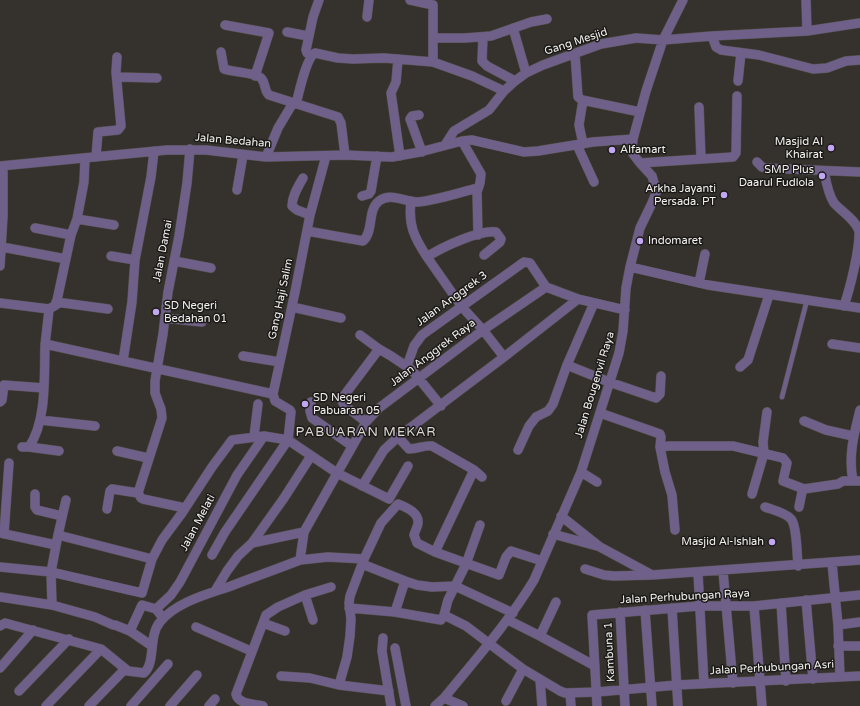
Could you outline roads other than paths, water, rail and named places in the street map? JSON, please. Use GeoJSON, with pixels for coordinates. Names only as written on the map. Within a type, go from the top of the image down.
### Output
{"type":"FeatureCollection","features":[{"type":"Feature","properties":{"kind":"street"},"geometry":{"type":"LineString","coordinates":[[311,56],[306,51],[308,36],[312,17],[319,0]]}},
{"type":"Feature","properties":{"kind":"street"},"geometry":{"type":"LineString","coordinates":[[367,17],[369,0]]}},
{"type":"Feature","properties":{"kind":"street"},"geometry":{"type":"LineString","coordinates":[[410,0],[433,5],[433,62]]}},
{"type":"Feature","properties":{"kind":"street","name":"Jalan Bougenvil Raya"},"geometry":{"type":"LineString","coordinates":[[435,706],[444,698],[510,617],[534,580],[581,472],[624,331],[626,288],[640,228],[656,193],[652,176],[633,154],[633,139],[663,40],[683,0]]}},
{"type":"Feature","properties":{"kind":"street"},"geometry":{"type":"LineString","coordinates":[[806,0],[807,31]]}},
{"type":"Feature","properties":{"kind":"street"},"geometry":{"type":"LineString","coordinates":[[434,38],[491,36],[531,22],[547,19]]}},
{"type":"Feature","properties":{"kind":"street","name":"Gang Mesjid"},"geometry":{"type":"LineString","coordinates":[[445,145],[454,131],[489,110],[515,81],[526,73],[543,65],[601,44],[636,38],[663,40],[807,31],[860,23]]}},
{"type":"Feature","properties":{"kind":"street"},"geometry":{"type":"LineString","coordinates":[[225,25],[269,33],[268,42],[255,76]]}},
{"type":"Feature","properties":{"kind":"street"},"geometry":{"type":"LineString","coordinates":[[514,28],[526,73]]}},
{"type":"Feature","properties":{"kind":"street"},"geometry":{"type":"LineString","coordinates":[[287,32],[308,36]]}},
{"type":"Feature","properties":{"kind":"street"},"geometry":{"type":"LineString","coordinates":[[712,36],[716,47],[721,50],[759,56],[813,69],[832,67],[846,61],[860,60]]}},
{"type":"Feature","properties":{"kind":"street"},"geometry":{"type":"LineString","coordinates":[[483,37],[482,61],[487,66],[515,81]]}},
{"type":"Feature","properties":{"kind":"street"},"geometry":{"type":"LineString","coordinates":[[221,52],[224,69],[258,76],[263,80],[266,93],[269,95],[338,117],[341,123],[345,155]]}},
{"type":"Feature","properties":{"kind":"street"},"geometry":{"type":"LineString","coordinates":[[266,157],[278,128],[294,104],[311,56],[317,53],[338,58],[398,59],[433,62],[472,76],[504,92]]}},
{"type":"Feature","properties":{"kind":"street"},"geometry":{"type":"LineString","coordinates":[[738,81],[741,53]]}},
{"type":"Feature","properties":{"kind":"street"},"geometry":{"type":"LineString","coordinates":[[575,54],[578,97],[583,100],[640,112]]}},
{"type":"Feature","properties":{"kind":"street"},"geometry":{"type":"LineString","coordinates":[[96,157],[98,133],[101,131],[118,130],[121,126],[118,106],[117,57]]}},
{"type":"Feature","properties":{"kind":"street"},"geometry":{"type":"LineString","coordinates":[[398,59],[396,82],[391,93],[400,156]]}},
{"type":"Feature","properties":{"kind":"street"},"geometry":{"type":"LineString","coordinates":[[117,77],[157,78]]}},
{"type":"Feature","properties":{"kind":"street"},"geometry":{"type":"LineString","coordinates":[[640,163],[733,157],[736,153],[737,96]]}},
{"type":"Feature","properties":{"kind":"street"},"geometry":{"type":"LineString","coordinates":[[583,100],[579,125],[580,144],[594,182]]}},
{"type":"Feature","properties":{"kind":"street"},"geometry":{"type":"LineString","coordinates":[[698,107],[701,159]]}},
{"type":"Feature","properties":{"kind":"street"},"geometry":{"type":"LineString","coordinates":[[419,115],[412,116],[410,119],[422,152]]}},
{"type":"Feature","properties":{"kind":"street","name":"Jalan Bedahan"},"geometry":{"type":"LineString","coordinates":[[2,166],[154,151],[190,149],[266,157],[345,155],[400,156],[472,140],[524,152],[593,142],[633,139]]}},
{"type":"Feature","properties":{"kind":"street"},"geometry":{"type":"LineString","coordinates":[[462,141],[481,174],[478,188],[478,235]]}},
{"type":"Feature","properties":{"kind":"street","name":"Jalan Damai"},"geometry":{"type":"LineString","coordinates":[[138,492],[162,418],[161,409],[154,387],[166,318],[168,292],[187,183],[190,149]]}},
{"type":"Feature","properties":{"kind":"street"},"geometry":{"type":"LineString","coordinates":[[123,360],[132,302],[135,260],[151,177],[154,151]]}},
{"type":"Feature","properties":{"kind":"street"},"geometry":{"type":"LineString","coordinates":[[237,190],[243,155]]}},
{"type":"Feature","properties":{"kind":"street","name":"Gang Haji Salim"},"geometry":{"type":"LineString","coordinates":[[273,394],[310,215],[326,156]]}},
{"type":"Feature","properties":{"kind":"street"},"geometry":{"type":"LineString","coordinates":[[362,196],[371,192],[377,156]]}},
{"type":"Feature","properties":{"kind":"street"},"geometry":{"type":"LineString","coordinates":[[0,303],[49,309],[56,305],[71,235],[77,219],[84,182],[85,158]]}},
{"type":"Feature","properties":{"kind":"street"},"geometry":{"type":"LineString","coordinates":[[757,162],[765,168],[860,172]]}},
{"type":"Feature","properties":{"kind":"street"},"geometry":{"type":"LineString","coordinates":[[0,266],[2,247],[2,166]]}},
{"type":"Feature","properties":{"kind":"street"},"geometry":{"type":"LineString","coordinates":[[824,171],[829,192],[833,201],[855,224],[859,231],[860,249],[854,276],[844,306]]}},
{"type":"Feature","properties":{"kind":"street"},"geometry":{"type":"LineString","coordinates":[[303,178],[297,189],[292,206],[297,210],[310,215]]}},
{"type":"Feature","properties":{"kind":"street"},"geometry":{"type":"LineString","coordinates":[[307,231],[363,241],[377,203],[388,198],[423,201],[478,188]]}},
{"type":"Feature","properties":{"kind":"street"},"geometry":{"type":"LineString","coordinates":[[411,201],[410,223],[418,243],[462,307],[484,330],[504,357]]}},
{"type":"Feature","properties":{"kind":"street"},"geometry":{"type":"LineString","coordinates":[[77,219],[114,225]]}},
{"type":"Feature","properties":{"kind":"street"},"geometry":{"type":"LineString","coordinates":[[35,228],[71,235]]}},
{"type":"Feature","properties":{"kind":"street"},"geometry":{"type":"LineString","coordinates":[[427,257],[437,250],[452,243],[494,231],[501,240],[484,255]]}},
{"type":"Feature","properties":{"kind":"street"},"geometry":{"type":"LineString","coordinates":[[2,247],[66,259]]}},
{"type":"Feature","properties":{"kind":"street"},"geometry":{"type":"LineString","coordinates":[[700,283],[706,254]]}},
{"type":"Feature","properties":{"kind":"street"},"geometry":{"type":"LineString","coordinates":[[111,256],[135,260]]}},
{"type":"Feature","properties":{"kind":"street"},"geometry":{"type":"LineString","coordinates":[[174,261],[211,268]]}},
{"type":"Feature","properties":{"kind":"street","name":"Jalan Anggrek 3"},"geometry":{"type":"LineString","coordinates":[[407,366],[418,340],[422,335],[524,262],[530,263],[546,287]]}},
{"type":"Feature","properties":{"kind":"street"},"geometry":{"type":"LineString","coordinates":[[630,267],[700,283],[768,295],[860,308]]}},
{"type":"Feature","properties":{"kind":"street"},"geometry":{"type":"LineString","coordinates":[[546,287],[578,299],[625,310]]}},
{"type":"Feature","properties":{"kind":"street","name":"Jalan Anggrek Raya"},"geometry":{"type":"LineString","coordinates":[[304,532],[366,422],[379,408],[484,330],[546,287]]}},
{"type":"Feature","properties":{"kind":"street"},"geometry":{"type":"LineString","coordinates":[[740,367],[748,360],[768,295]]}},
{"type":"Feature","properties":{"kind":"street"},"geometry":{"type":"LineString","coordinates":[[362,486],[384,450],[398,437],[441,406],[578,299]]}},
{"type":"Feature","properties":{"kind":"street"},"geometry":{"type":"LineString","coordinates":[[56,302],[108,309]]}},
{"type":"Feature","properties":{"kind":"street"},"geometry":{"type":"LineString","coordinates":[[518,450],[529,426],[536,417],[548,410],[553,404],[567,365],[594,303]]}},
{"type":"Feature","properties":{"kind":"street"},"geometry":{"type":"LineString","coordinates":[[292,307],[341,318]]}},
{"type":"Feature","properties":{"kind":"street"},"geometry":{"type":"LineString","coordinates":[[49,309],[45,344],[44,388],[40,420],[32,442],[26,447],[59,451]]}},
{"type":"Feature","properties":{"kind":"street"},"geometry":{"type":"LineString","coordinates":[[166,318],[202,322]]}},
{"type":"Feature","properties":{"kind":"street"},"geometry":{"type":"LineString","coordinates":[[360,335],[407,366],[420,379],[441,406]]}},
{"type":"Feature","properties":{"kind":"street"},"geometry":{"type":"LineString","coordinates":[[45,344],[273,394],[274,401],[290,410],[288,440],[225,532],[212,555]]}},
{"type":"Feature","properties":{"kind":"street"},"geometry":{"type":"LineString","coordinates":[[832,344],[860,348]]}},
{"type":"Feature","properties":{"kind":"street"},"geometry":{"type":"LineString","coordinates":[[366,422],[344,405],[342,401],[343,397],[378,348]]}},
{"type":"Feature","properties":{"kind":"street"},"geometry":{"type":"LineString","coordinates":[[243,356],[280,362]]}},
{"type":"Feature","properties":{"kind":"street"},"geometry":{"type":"LineString","coordinates":[[567,365],[609,382],[656,398],[660,394],[661,376]]}},
{"type":"Feature","properties":{"kind":"street"},"geometry":{"type":"LineString","coordinates":[[0,402],[2,400],[4,385],[44,388]]}},
{"type":"Feature","properties":{"kind":"street"},"geometry":{"type":"LineString","coordinates":[[311,402],[310,411],[312,418],[352,446]]}},
{"type":"Feature","properties":{"kind":"street"},"geometry":{"type":"LineString","coordinates":[[254,436],[258,404]]}},
{"type":"Feature","properties":{"kind":"street"},"geometry":{"type":"LineString","coordinates":[[660,447],[733,446],[783,458],[787,463],[783,481],[804,490],[838,484],[843,481],[856,481],[851,472],[850,455],[860,410]]}},
{"type":"Feature","properties":{"kind":"street"},"geometry":{"type":"LineString","coordinates":[[752,494],[764,453],[763,442],[768,412]]}},
{"type":"Feature","properties":{"kind":"street"},"geometry":{"type":"LineString","coordinates":[[600,413],[658,433],[661,438],[660,447],[665,472],[672,495],[675,514],[675,530]]}},
{"type":"Feature","properties":{"kind":"street"},"geometry":{"type":"LineString","coordinates":[[40,420],[95,426]]}},
{"type":"Feature","properties":{"kind":"street"},"geometry":{"type":"LineString","coordinates":[[804,421],[826,430],[853,436]]}},
{"type":"Feature","properties":{"kind":"street"},"geometry":{"type":"LineString","coordinates":[[0,567],[51,572],[142,593],[152,559],[162,540],[232,440],[254,436],[264,436],[288,440],[337,473],[389,499],[408,466]]}},
{"type":"Feature","properties":{"kind":"street","name":"Jalan Melati"},"geometry":{"type":"LineString","coordinates":[[156,609],[171,595],[180,582],[237,475],[264,436]]}},
{"type":"Feature","properties":{"kind":"street"},"geometry":{"type":"LineString","coordinates":[[398,437],[409,449],[427,445],[432,446],[474,470],[482,477]]}},
{"type":"Feature","properties":{"kind":"street"},"geometry":{"type":"LineString","coordinates":[[117,451],[148,458]]}},
{"type":"Feature","properties":{"kind":"street"},"geometry":{"type":"LineString","coordinates":[[215,592],[227,571],[238,556],[252,543],[284,498],[311,456]]}},
{"type":"Feature","properties":{"kind":"street"},"geometry":{"type":"LineString","coordinates":[[9,463],[2,534],[56,545]]}},
{"type":"Feature","properties":{"kind":"street"},"geometry":{"type":"LineString","coordinates":[[435,552],[474,470]]}},
{"type":"Feature","properties":{"kind":"street"},"geometry":{"type":"LineString","coordinates":[[581,472],[598,482]]}},
{"type":"Feature","properties":{"kind":"street"},"geometry":{"type":"LineString","coordinates":[[107,509],[110,490],[112,489],[138,492],[143,499],[185,508]]}},
{"type":"Feature","properties":{"kind":"street"},"geometry":{"type":"LineString","coordinates":[[799,507],[802,492],[804,490]]}},
{"type":"Feature","properties":{"kind":"street"},"geometry":{"type":"LineString","coordinates":[[35,494],[36,510],[62,516]]}},
{"type":"Feature","properties":{"kind":"street"},"geometry":{"type":"LineString","coordinates":[[52,605],[51,572],[66,500]]}},
{"type":"Feature","properties":{"kind":"street"},"geometry":{"type":"LineString","coordinates":[[339,685],[348,657],[351,623],[349,608],[350,596],[363,561],[381,523],[398,504],[412,511],[417,518],[418,523],[414,535],[417,544],[435,552],[499,575],[506,557],[511,551],[542,561]]}},
{"type":"Feature","properties":{"kind":"street"},"geometry":{"type":"LineString","coordinates":[[765,507],[791,519],[796,536],[798,566]]}},
{"type":"Feature","properties":{"kind":"street"},"geometry":{"type":"LineString","coordinates":[[561,516],[600,547],[652,575]]}},
{"type":"Feature","properties":{"kind":"street"},"geometry":{"type":"LineString","coordinates":[[349,608],[395,612],[441,620],[448,600],[466,564],[480,525]]}},
{"type":"Feature","properties":{"kind":"street"},"geometry":{"type":"LineString","coordinates":[[252,543],[304,532],[300,560]]}},
{"type":"Feature","properties":{"kind":"street"},"geometry":{"type":"LineString","coordinates":[[553,534],[600,547]]}},
{"type":"Feature","properties":{"kind":"street"},"geometry":{"type":"LineString","coordinates":[[58,535],[152,559]]}},
{"type":"Feature","properties":{"kind":"street"},"geometry":{"type":"LineString","coordinates":[[154,681],[147,670],[157,625],[163,618],[194,598],[215,592],[300,560],[328,557],[363,561],[405,581],[427,586],[455,586],[540,636],[595,666]]}},
{"type":"Feature","properties":{"kind":"street"},"geometry":{"type":"LineString","coordinates":[[585,569],[604,575],[614,576],[652,575],[798,566],[860,560]]}},
{"type":"Feature","properties":{"kind":"street"},"geometry":{"type":"LineString","coordinates":[[832,563],[836,598]]}},
{"type":"Feature","properties":{"kind":"street"},"geometry":{"type":"LineString","coordinates":[[723,571],[733,683]]}},
{"type":"Feature","properties":{"kind":"street"},"geometry":{"type":"LineString","coordinates":[[698,573],[704,684]]}},
{"type":"Feature","properties":{"kind":"street"},"geometry":{"type":"LineString","coordinates":[[395,612],[405,581]]}},
{"type":"Feature","properties":{"kind":"street"},"geometry":{"type":"LineString","coordinates":[[263,706],[241,701],[236,696],[236,691],[266,615],[278,607],[305,595],[331,587]]}},
{"type":"Feature","properties":{"kind":"street"},"geometry":{"type":"LineString","coordinates":[[305,595],[313,620]]}},
{"type":"Feature","properties":{"kind":"street","name":"Jalan Perhubungan Raya"},"geometry":{"type":"LineString","coordinates":[[597,706],[592,615],[699,606],[754,606],[860,595]]}},
{"type":"Feature","properties":{"kind":"street"},"geometry":{"type":"LineString","coordinates":[[0,597],[52,605],[95,617],[130,631],[152,646]]}},
{"type":"Feature","properties":{"kind":"street","name":"Jalan Perhubungan Asri"},"geometry":{"type":"LineString","coordinates":[[444,615],[466,626],[523,669],[560,691],[570,693],[597,692],[704,684],[786,681],[840,677],[836,598]]}},
{"type":"Feature","properties":{"kind":"street"},"geometry":{"type":"LineString","coordinates":[[806,600],[813,679]]}},
{"type":"Feature","properties":{"kind":"street"},"geometry":{"type":"LineString","coordinates":[[540,636],[556,602]]}},
{"type":"Feature","properties":{"kind":"street"},"geometry":{"type":"LineString","coordinates":[[781,603],[786,681]]}},
{"type":"Feature","properties":{"kind":"street"},"geometry":{"type":"LineString","coordinates":[[130,631],[142,605],[156,609],[163,618]]}},
{"type":"Feature","properties":{"kind":"street"},"geometry":{"type":"LineString","coordinates":[[754,606],[762,706]]}},
{"type":"Feature","properties":{"kind":"street"},"geometry":{"type":"LineString","coordinates":[[672,608],[678,686],[678,706]]}},
{"type":"Feature","properties":{"kind":"street"},"geometry":{"type":"LineString","coordinates":[[645,610],[652,706]]}},
{"type":"Feature","properties":{"kind":"street","name":"Kambuna 1"},"geometry":{"type":"LineString","coordinates":[[620,612],[625,706]]}},
{"type":"Feature","properties":{"kind":"street"},"geometry":{"type":"LineString","coordinates":[[838,625],[860,622]]}},
{"type":"Feature","properties":{"kind":"street"},"geometry":{"type":"LineString","coordinates":[[0,626],[5,623],[69,639],[101,649],[128,671],[147,670]]}},
{"type":"Feature","properties":{"kind":"street"},"geometry":{"type":"LineString","coordinates":[[263,623],[284,631]]}},
{"type":"Feature","properties":{"kind":"street"},"geometry":{"type":"LineString","coordinates":[[196,627],[252,651]]}},
{"type":"Feature","properties":{"kind":"street"},"geometry":{"type":"LineString","coordinates":[[0,668],[33,630]]}},
{"type":"Feature","properties":{"kind":"street"},"geometry":{"type":"LineString","coordinates":[[383,638],[382,651],[391,706]]}},
{"type":"Feature","properties":{"kind":"street"},"geometry":{"type":"LineString","coordinates":[[20,691],[69,639]]}},
{"type":"Feature","properties":{"kind":"street"},"geometry":{"type":"LineString","coordinates":[[838,646],[860,646]]}},
{"type":"Feature","properties":{"kind":"street"},"geometry":{"type":"LineString","coordinates":[[395,648],[406,706]]}},
{"type":"Feature","properties":{"kind":"street"},"geometry":{"type":"LineString","coordinates":[[46,706],[101,649]]}},
{"type":"Feature","properties":{"kind":"street"},"geometry":{"type":"LineString","coordinates":[[131,706],[168,664]]}},
{"type":"Feature","properties":{"kind":"street"},"geometry":{"type":"LineString","coordinates":[[89,706],[125,669]]}},
{"type":"Feature","properties":{"kind":"street"},"geometry":{"type":"LineString","coordinates":[[506,701],[523,669]]}},
{"type":"Feature","properties":{"kind":"street"},"geometry":{"type":"LineString","coordinates":[[170,706],[197,675]]}},
{"type":"Feature","properties":{"kind":"street"},"geometry":{"type":"LineString","coordinates":[[281,676],[310,678],[339,685],[389,691]]}},
{"type":"Feature","properties":{"kind":"street"},"geometry":{"type":"LineString","coordinates":[[840,677],[860,676]]}},
{"type":"Feature","properties":{"kind":"street"},"geometry":{"type":"LineString","coordinates":[[540,680],[542,706]]}},
{"type":"Feature","properties":{"kind":"street"},"geometry":{"type":"LineString","coordinates":[[570,693],[571,706]]}},
{"type":"Feature","properties":{"kind":"street"},"geometry":{"type":"LineString","coordinates":[[444,698],[463,706]]}},
{"type":"Feature","properties":{"kind":"street"},"geometry":{"type":"LineString","coordinates":[[209,706],[215,699]]}},
{"type":"Feature","properties":{"kind":"lane"},"geometry":{"type":"LineString","coordinates":[[782,397],[807,300]]}},
{"type":"Feature","properties":{"kind":"place","name":"Masjid Al Khairat"},"geometry":{"type":"Point","coordinates":[831,148]}},
{"type":"Feature","properties":{"kind":"place","name":"Alfamart"},"geometry":{"type":"Point","coordinates":[612,150]}},
{"type":"Feature","properties":{"kind":"place","name":"SMP Plus Daarul Fudlola"},"geometry":{"type":"Point","coordinates":[822,176]}},
{"type":"Feature","properties":{"kind":"place","name":"Arkha Jayanti Persada. PT"},"geometry":{"type":"Point","coordinates":[724,195]}},
{"type":"Feature","properties":{"kind":"place","name":"Indomaret"},"geometry":{"type":"Point","coordinates":[640,241]}},
{"type":"Feature","properties":{"kind":"place","name":"SD Negeri Bedahan 01"},"geometry":{"type":"Point","coordinates":[156,312]}},
{"type":"Feature","properties":{"kind":"place","name":"SD Negeri Pabuaran 05"},"geometry":{"type":"Point","coordinates":[305,404]}},
{"type":"Feature","properties":{"kind":"place","name":"Masjid Al-Ishlah"},"geometry":{"type":"Point","coordinates":[772,542]}},
{"type":"Feature","properties":{"kind":"district","name":"PABUARAN MEKAR"},"geometry":{"type":"Point","coordinates":[366,433]}}]}
